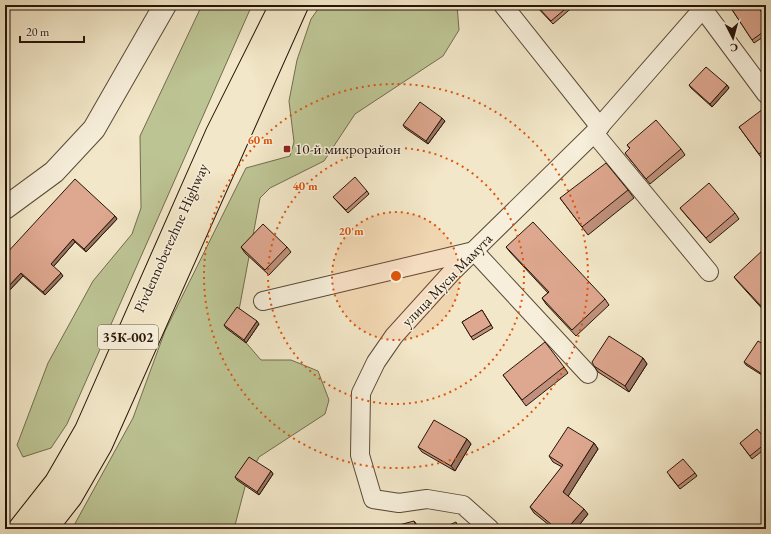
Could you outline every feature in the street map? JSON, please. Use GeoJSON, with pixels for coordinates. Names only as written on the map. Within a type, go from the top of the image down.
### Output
{"type":"FeatureCollection","features":[{"type":"Feature","properties":{"kind":"highway","name":"35К-002"},"geometry":{"type":"LineString","coordinates":[[19,529],[56,482],[86,430],[217,133],[281,5]]}},
{"type":"Feature","properties":{"kind":"highway","name":"Pivdennoberezhne Highway"},"geometry":{"type":"LineString","coordinates":[[46,529],[71,497],[101,445],[297,5]]}},
{"type":"Feature","properties":{"kind":"street"},"geometry":{"type":"LineString","coordinates":[[5,208],[54,172],[94,129],[165,5]]}},
{"type":"Feature","properties":{"kind":"street"},"geometry":{"type":"LineString","coordinates":[[503,5],[597,130],[709,272]]}},
{"type":"Feature","properties":{"kind":"street"},"geometry":{"type":"LineString","coordinates":[[703,6],[766,94]]}},
{"type":"Feature","properties":{"kind":"street","name":"улица Мусы Мамута"},"geometry":{"type":"LineString","coordinates":[[490,529],[463,505],[427,499],[399,503],[373,498],[360,455],[361,393],[376,362],[394,336],[474,252],[597,130],[703,6]]}},
{"type":"Feature","properties":{"kind":"street"},"geometry":{"type":"LineString","coordinates":[[263,301],[474,252],[588,374]]}},
{"type":"Feature","properties":{"kind":"green space"},"geometry":{"type":"Polygon","coordinates":[[[202,5],[252,5],[67,424],[51,448],[23,457],[17,445],[48,363],[93,281],[132,234],[141,208],[140,136],[202,5]]]}},
{"type":"Feature","properties":{"kind":"green space"},"geometry":{"type":"Polygon","coordinates":[[[321,5],[457,5],[459,30],[443,56],[355,114],[324,161],[270,188],[260,198],[239,310],[242,338],[261,360],[291,360],[318,371],[329,400],[325,414],[259,457],[246,483],[234,529],[72,529],[133,418],[165,331],[246,168],[290,156],[294,142],[289,101],[297,60],[311,19],[321,5]]]}},
{"type":"Feature","properties":{"kind":"building"},"geometry":{"type":"Polygon","coordinates":[[[536,5],[570,5],[551,21],[536,5]]]}},
{"type":"Feature","properties":{"kind":"building"},"geometry":{"type":"Polygon","coordinates":[[[729,5],[757,5],[766,19],[766,30],[752,40],[729,5]]]}},
{"type":"Feature","properties":{"kind":"building"},"geometry":{"type":"Polygon","coordinates":[[[706,67],[727,85],[710,104],[689,85],[706,67]]]}},
{"type":"Feature","properties":{"kind":"building"},"geometry":{"type":"Polygon","coordinates":[[[420,102],[442,118],[426,141],[403,125],[420,102]]]}},
{"type":"Feature","properties":{"kind":"building"},"geometry":{"type":"Polygon","coordinates":[[[763,109],[766,112],[766,149],[759,154],[739,127],[763,109]]]}},
{"type":"Feature","properties":{"kind":"building"},"geometry":{"type":"Polygon","coordinates":[[[656,120],[681,149],[646,179],[625,153],[630,148],[627,145],[656,120]]]}},
{"type":"Feature","properties":{"kind":"building"},"geometry":{"type":"Polygon","coordinates":[[[606,163],[628,190],[582,227],[560,198],[606,163]]]}},
{"type":"Feature","properties":{"kind":"building"},"geometry":{"type":"Polygon","coordinates":[[[355,177],[367,191],[346,210],[333,197],[355,177]]]}},
{"type":"Feature","properties":{"kind":"building"},"geometry":{"type":"Polygon","coordinates":[[[75,179],[115,216],[84,249],[73,239],[51,264],[61,273],[43,292],[21,273],[5,290],[5,255],[75,179]]]}},
{"type":"Feature","properties":{"kind":"building"},"geometry":{"type":"Polygon","coordinates":[[[709,183],[735,213],[706,238],[680,208],[709,183]]]}},
{"type":"Feature","properties":{"kind":"building"},"geometry":{"type":"Polygon","coordinates":[[[533,222],[605,299],[572,330],[542,298],[549,292],[506,247],[533,222]]]}},
{"type":"Feature","properties":{"kind":"building"},"geometry":{"type":"Polygon","coordinates":[[[263,224],[287,247],[265,270],[241,247],[263,224]]]}},
{"type":"Feature","properties":{"kind":"building"},"geometry":{"type":"Polygon","coordinates":[[[764,249],[766,252],[766,304],[762,307],[734,277],[764,249]]]}},
{"type":"Feature","properties":{"kind":"building"},"geometry":{"type":"Polygon","coordinates":[[[237,307],[257,321],[244,340],[224,325],[237,307]]]}},
{"type":"Feature","properties":{"kind":"building"},"geometry":{"type":"Polygon","coordinates":[[[482,310],[491,325],[471,337],[462,322],[482,310]]]}},
{"type":"Feature","properties":{"kind":"building"},"geometry":{"type":"Polygon","coordinates":[[[609,336],[643,358],[625,386],[594,366],[592,362],[609,336]]]}},
{"type":"Feature","properties":{"kind":"building"},"geometry":{"type":"Polygon","coordinates":[[[758,341],[766,346],[766,369],[762,374],[744,362],[758,341]]]}},
{"type":"Feature","properties":{"kind":"building"},"geometry":{"type":"Polygon","coordinates":[[[545,342],[564,367],[522,400],[503,375],[545,342]]]}},
{"type":"Feature","properties":{"kind":"building"},"geometry":{"type":"Polygon","coordinates":[[[434,420],[467,439],[451,466],[418,447],[434,420]]]}},
{"type":"Feature","properties":{"kind":"building"},"geometry":{"type":"Polygon","coordinates":[[[568,427],[594,443],[563,492],[584,509],[567,529],[557,529],[530,507],[563,465],[549,456],[568,427]]]}},
{"type":"Feature","properties":{"kind":"building"},"geometry":{"type":"Polygon","coordinates":[[[757,429],[766,440],[766,443],[750,456],[740,443],[757,429]]]}},
{"type":"Feature","properties":{"kind":"building"},"geometry":{"type":"Polygon","coordinates":[[[249,457],[271,471],[257,492],[235,477],[249,457]]]}},
{"type":"Feature","properties":{"kind":"building"},"geometry":{"type":"Polygon","coordinates":[[[683,459],[695,473],[678,486],[667,472],[683,459]]]}},
{"type":"Feature","properties":{"kind":"building"},"geometry":{"type":"Polygon","coordinates":[[[414,521],[417,529],[388,528],[414,521]]]}},
{"type":"Feature","properties":{"kind":"building"},"geometry":{"type":"Polygon","coordinates":[[[456,522],[459,529],[440,529],[456,522]]]}},
{"type":"Feature","properties":{"kind":"place","name":"10-й микрорайон"},"geometry":{"type":"Point","coordinates":[287,149]}}]}
